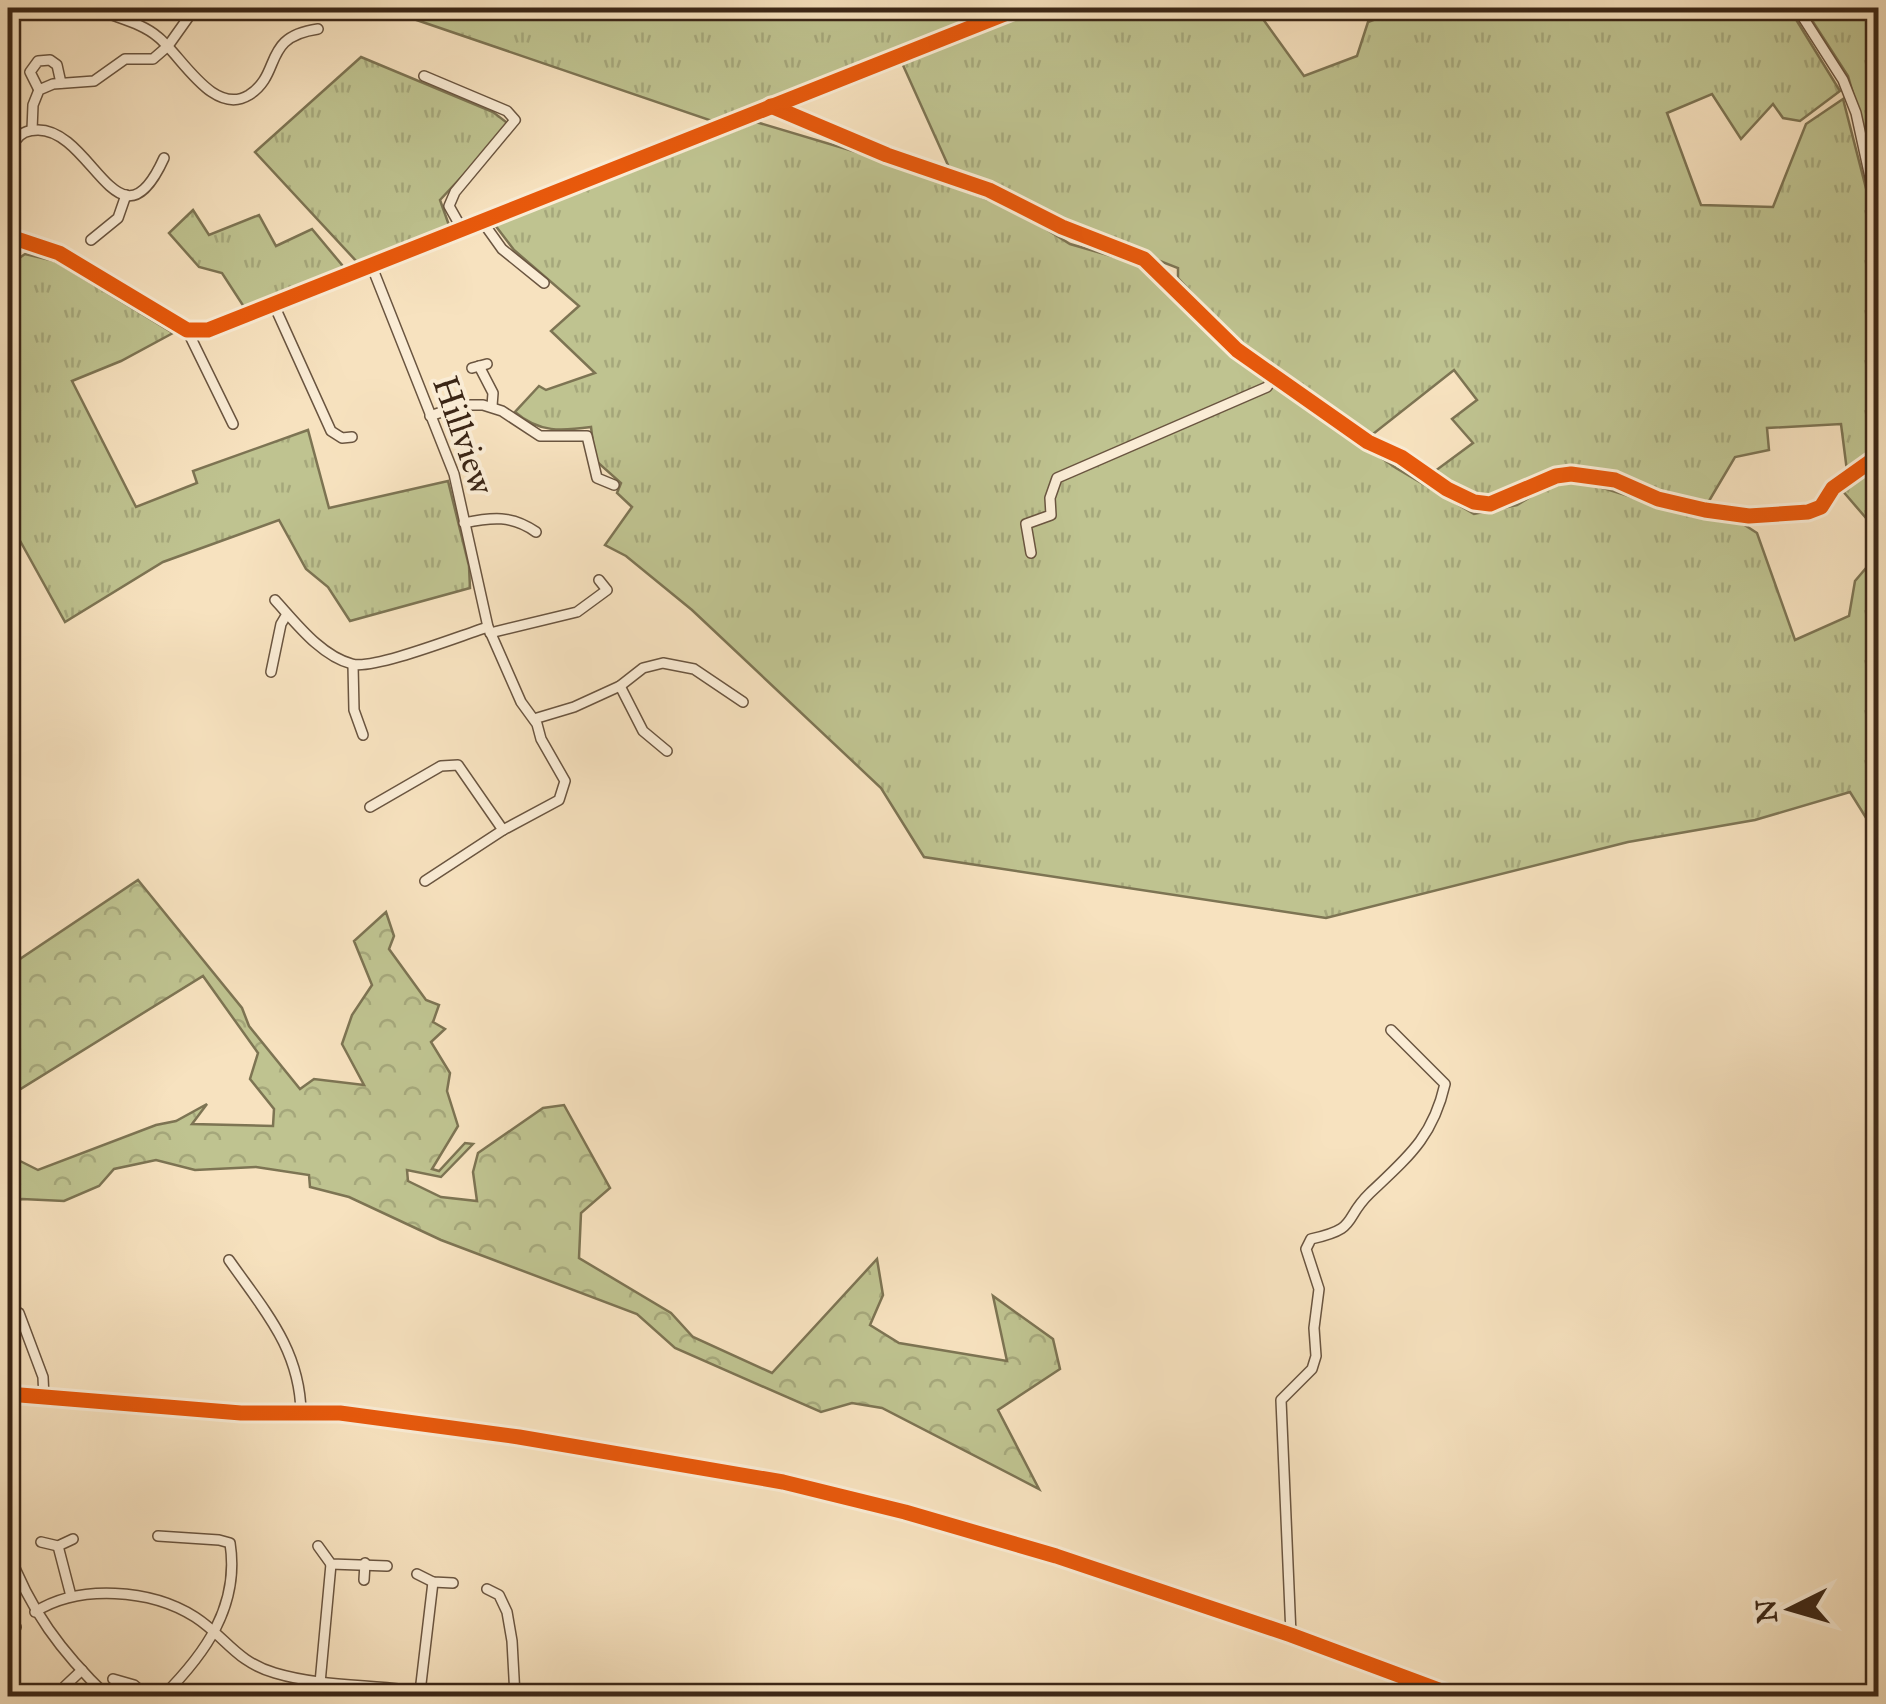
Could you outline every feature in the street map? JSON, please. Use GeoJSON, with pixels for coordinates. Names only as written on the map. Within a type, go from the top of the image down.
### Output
{"type":"FeatureCollection","features":[{"type":"Feature","properties":{"kind":"street"},"geometry":{"type":"LineString","coordinates":[[95,8],[150,31],[204,88],[222,97],[241,98],[257,87],[290,36],[318,29]]}},
{"type":"Feature","properties":{"kind":"street"},"geometry":{"type":"LineString","coordinates":[[39,90],[60,83],[94,80],[130,58],[148,61],[168,46],[195,8]]}},
{"type":"Feature","properties":{"kind":"street"},"geometry":{"type":"LineString","coordinates":[[8,236],[59,253],[187,330],[208,330],[1020,8]]}},
{"type":"Feature","properties":{"kind":"street"},"geometry":{"type":"LineString","coordinates":[[1798,8],[1843,80],[1856,113],[1878,214]]}},
{"type":"Feature","properties":{"kind":"street"},"geometry":{"type":"LineString","coordinates":[[32,130],[33,105],[39,90],[30,72],[38,61],[50,60],[57,65],[60,83]]}},
{"type":"Feature","properties":{"kind":"street"},"geometry":{"type":"LineString","coordinates":[[424,76],[507,111],[515,120],[455,192],[449,206],[462,229]]}},
{"type":"Feature","properties":{"kind":"street"},"geometry":{"type":"LineString","coordinates":[[771,106],[887,155],[988,190],[1062,227],[1144,259],[1237,350],[1368,442],[1474,502],[1490,504],[1556,476],[1571,474],[1615,480],[1658,499],[1705,510],[1748,516],[1808,512],[1821,507],[1834,488],[1878,456]]}},
{"type":"Feature","properties":{"kind":"street"},"geometry":{"type":"LineString","coordinates":[[8,175],[12,144],[32,130],[54,133],[70,141],[106,185],[126,195],[151,182],[164,158]]}},
{"type":"Feature","properties":{"kind":"street"},"geometry":{"type":"LineString","coordinates":[[91,240],[118,218],[126,195]]}},
{"type":"Feature","properties":{"kind":"street"},"geometry":{"type":"LineString","coordinates":[[482,221],[502,249],[544,284]]}},
{"type":"Feature","properties":{"kind":"street","name":"Hillview"},"geometry":{"type":"LineString","coordinates":[[372,267],[454,474],[489,630],[521,702],[563,774],[563,795],[503,830]]}},
{"type":"Feature","properties":{"kind":"street"},"geometry":{"type":"LineString","coordinates":[[274,305],[331,432],[342,438],[352,437]]}},
{"type":"Feature","properties":{"kind":"street"},"geometry":{"type":"LineString","coordinates":[[187,330],[233,424]]}},
{"type":"Feature","properties":{"kind":"street"},"geometry":{"type":"LineString","coordinates":[[479,366],[493,393],[492,406]]}},
{"type":"Feature","properties":{"kind":"street"},"geometry":{"type":"LineString","coordinates":[[1031,553],[1026,524],[1051,515],[1050,498],[1057,478],[1268,387],[1275,375]]}},
{"type":"Feature","properties":{"kind":"street"},"geometry":{"type":"LineString","coordinates":[[430,416],[462,405],[492,406],[540,436],[586,436],[597,478],[614,485]]}},
{"type":"Feature","properties":{"kind":"street"},"geometry":{"type":"LineString","coordinates":[[464,522],[501,517],[524,524],[537,534]]}},
{"type":"Feature","properties":{"kind":"street"},"geometry":{"type":"LineString","coordinates":[[275,600],[318,645],[353,665],[379,662],[489,630],[585,608],[607,590],[599,580]]}},
{"type":"Feature","properties":{"kind":"street"},"geometry":{"type":"LineString","coordinates":[[271,672],[281,624],[288,614]]}},
{"type":"Feature","properties":{"kind":"street"},"geometry":{"type":"LineString","coordinates":[[534,719],[574,707],[620,686],[650,665],[674,663],[694,668],[742,702]]}},
{"type":"Feature","properties":{"kind":"street"},"geometry":{"type":"LineString","coordinates":[[353,665],[354,710],[363,735]]}},
{"type":"Feature","properties":{"kind":"street"},"geometry":{"type":"LineString","coordinates":[[620,686],[643,731],[668,752]]}},
{"type":"Feature","properties":{"kind":"street"},"geometry":{"type":"LineString","coordinates":[[370,807],[441,766],[458,766],[503,830],[425,881]]}},
{"type":"Feature","properties":{"kind":"street"},"geometry":{"type":"LineString","coordinates":[[1291,1635],[1281,1400],[1312,1369],[1316,1356],[1314,1328],[1319,1289],[1306,1250],[1311,1239],[1350,1224],[1366,1197],[1402,1164],[1427,1134],[1445,1084],[1391,1030]]}},
{"type":"Feature","properties":{"kind":"street"},"geometry":{"type":"LineString","coordinates":[[229,1260],[291,1355],[300,1382],[301,1413]]}},
{"type":"Feature","properties":{"kind":"street"},"geometry":{"type":"LineString","coordinates":[[18,1313],[42,1377],[44,1399]]}},
{"type":"Feature","properties":{"kind":"street"},"geometry":{"type":"LineString","coordinates":[[8,1394],[240,1413],[340,1413],[519,1437],[783,1482],[1056,1556],[1291,1635],[1455,1696]]}},
{"type":"Feature","properties":{"kind":"street"},"geometry":{"type":"LineString","coordinates":[[158,1536],[230,1543],[229,1603],[214,1633],[164,1696]]}},
{"type":"Feature","properties":{"kind":"street"},"geometry":{"type":"LineString","coordinates":[[42,1542],[58,1546],[73,1539]]}},
{"type":"Feature","properties":{"kind":"street"},"geometry":{"type":"LineString","coordinates":[[58,1546],[71,1596]]}},
{"type":"Feature","properties":{"kind":"street"},"geometry":{"type":"LineString","coordinates":[[318,1546],[331,1564],[320,1683]]}},
{"type":"Feature","properties":{"kind":"street"},"geometry":{"type":"LineString","coordinates":[[8,1550],[35,1612],[107,1696]]}},
{"type":"Feature","properties":{"kind":"street"},"geometry":{"type":"LineString","coordinates":[[364,1580],[365,1563]]}},
{"type":"Feature","properties":{"kind":"street"},"geometry":{"type":"LineString","coordinates":[[331,1564],[387,1566]]}},
{"type":"Feature","properties":{"kind":"street"},"geometry":{"type":"LineString","coordinates":[[417,1574],[433,1582],[454,1583]]}},
{"type":"Feature","properties":{"kind":"street"},"geometry":{"type":"LineString","coordinates":[[420,1692],[433,1582]]}},
{"type":"Feature","properties":{"kind":"street"},"geometry":{"type":"LineString","coordinates":[[487,1589],[499,1594],[507,1612],[515,1696]]}},
{"type":"Feature","properties":{"kind":"street"},"geometry":{"type":"LineString","coordinates":[[35,1612],[71,1596],[126,1595],[156,1600],[196,1618],[246,1663],[274,1673],[362,1692],[441,1696]]}},
{"type":"Feature","properties":{"kind":"street"},"geometry":{"type":"LineString","coordinates":[[8,1616],[16,1627]]}},
{"type":"Feature","properties":{"kind":"street"},"geometry":{"type":"LineString","coordinates":[[60,1696],[82,1670]]}},
{"type":"Feature","properties":{"kind":"street"},"geometry":{"type":"LineString","coordinates":[[113,1679],[134,1684],[147,1696]]}},
{"type":"Feature","properties":{"kind":"street"},"geometry":{"type":"LineString","coordinates":[[127,1696],[134,1684]]}},
{"type":"Feature","properties":{"kind":"green space"},"geometry":{"type":"Polygon","coordinates":[[[390,8],[1005,8],[715,122],[390,8]]]}},
{"type":"Feature","properties":{"kind":"green space"},"geometry":{"type":"Polygon","coordinates":[[[1043,8],[1146,8],[1153,17],[1169,8],[1255,8],[1304,76],[1357,56],[1368,22],[1405,8],[1494,13],[1496,8],[1789,8],[1840,91],[1800,121],[1783,118],[1773,104],[1741,139],[1712,94],[1667,113],[1701,205],[1773,207],[1806,124],[1843,99],[1878,235],[1878,452],[1847,471],[1841,424],[1767,428],[1769,450],[1735,457],[1706,506],[1567,472],[1497,497],[1476,500],[1431,474],[1473,443],[1452,419],[1477,400],[1454,370],[1368,438],[1234,339],[1178,278],[1178,268],[1068,225],[1000,190],[952,174],[902,63],[1043,8]]]}},
{"type":"Feature","properties":{"kind":"green space"},"geometry":{"type":"Polygon","coordinates":[[[1804,8],[1869,8],[1878,18],[1878,181],[1848,76],[1804,8]]]}},
{"type":"Feature","properties":{"kind":"green space"},"geometry":{"type":"Polygon","coordinates":[[[361,57],[493,112],[510,125],[440,200],[450,228],[358,263],[255,152],[361,57]]]}},
{"type":"Feature","properties":{"kind":"green space"},"geometry":{"type":"Polygon","coordinates":[[[756,122],[883,160],[1016,210],[1070,244],[1142,265],[1206,331],[1278,387],[1396,468],[1474,514],[1517,505],[1553,483],[1584,482],[1670,509],[1743,524],[1757,533],[1795,640],[1849,616],[1855,581],[1878,554],[1878,837],[1850,792],[1755,820],[1628,842],[1326,918],[924,857],[881,788],[692,610],[626,556],[605,545],[632,507],[617,493],[621,483],[595,460],[591,427],[551,429],[533,424],[515,412],[539,386],[546,390],[595,373],[551,331],[579,306],[514,250],[495,225],[756,122]]]}},
{"type":"Feature","properties":{"kind":"green space"},"geometry":{"type":"Polygon","coordinates":[[[193,210],[209,235],[259,215],[276,246],[312,229],[342,265],[342,272],[246,310],[222,273],[199,267],[169,233],[193,210]]]}},
{"type":"Feature","properties":{"kind":"green space"},"geometry":{"type":"Polygon","coordinates":[[[25,254],[55,261],[173,333],[72,381],[136,507],[197,483],[193,471],[308,430],[329,508],[448,481],[469,566],[470,588],[350,621],[328,587],[306,569],[279,520],[163,562],[65,622],[8,519],[8,266],[25,254]]]}},
{"type":"Feature","properties":{"kind":"green space"},"geometry":{"type":"Polygon","coordinates":[[[1878,460],[1878,532],[1841,489],[1878,460]]]}},
{"type":"Feature","properties":{"kind":"green space"},"geometry":{"type":"Polygon","coordinates":[[[138,880],[242,1008],[249,1026],[300,1089],[314,1079],[364,1085],[342,1044],[352,1015],[372,985],[354,941],[386,912],[394,936],[389,949],[426,1000],[439,1005],[433,1022],[445,1029],[431,1042],[450,1073],[447,1091],[458,1126],[432,1169],[439,1171],[465,1143],[473,1144],[441,1177],[407,1170],[408,1181],[441,1197],[477,1201],[473,1172],[478,1153],[543,1108],[564,1105],[610,1188],[581,1213],[579,1258],[671,1313],[693,1337],[772,1373],[877,1259],[883,1295],[870,1325],[899,1343],[1007,1361],[993,1296],[1053,1339],[1060,1369],[998,1410],[1039,1489],[882,1408],[852,1403],[821,1412],[675,1348],[637,1314],[441,1240],[349,1197],[310,1187],[309,1175],[256,1167],[195,1170],[156,1160],[114,1169],[99,1186],[64,1201],[22,1199],[8,1206],[8,1155],[38,1170],[176,1121],[207,1104],[192,1124],[273,1126],[274,1109],[250,1079],[258,1053],[203,976],[14,1093],[8,1086],[8,967],[138,880]]]}},
{"type":"Feature","properties":{"kind":"cycle path"},"geometry":{"type":"LineString","coordinates":[[8,236],[59,253],[187,330],[208,330],[1020,8]]}},
{"type":"Feature","properties":{"kind":"cycle path"},"geometry":{"type":"LineString","coordinates":[[771,106],[887,155],[989,190],[1062,227],[1144,259],[1237,350],[1368,442],[1401,457],[1447,489],[1474,502],[1490,504],[1556,476],[1571,474],[1615,480],[1658,499],[1705,510],[1749,516],[1808,512],[1821,507],[1833,488],[1878,456]]}},
{"type":"Feature","properties":{"kind":"cycle path"},"geometry":{"type":"LineString","coordinates":[[8,1394],[241,1413],[340,1413],[519,1437],[783,1482],[1056,1556],[1291,1635],[1455,1696]]}}]}
